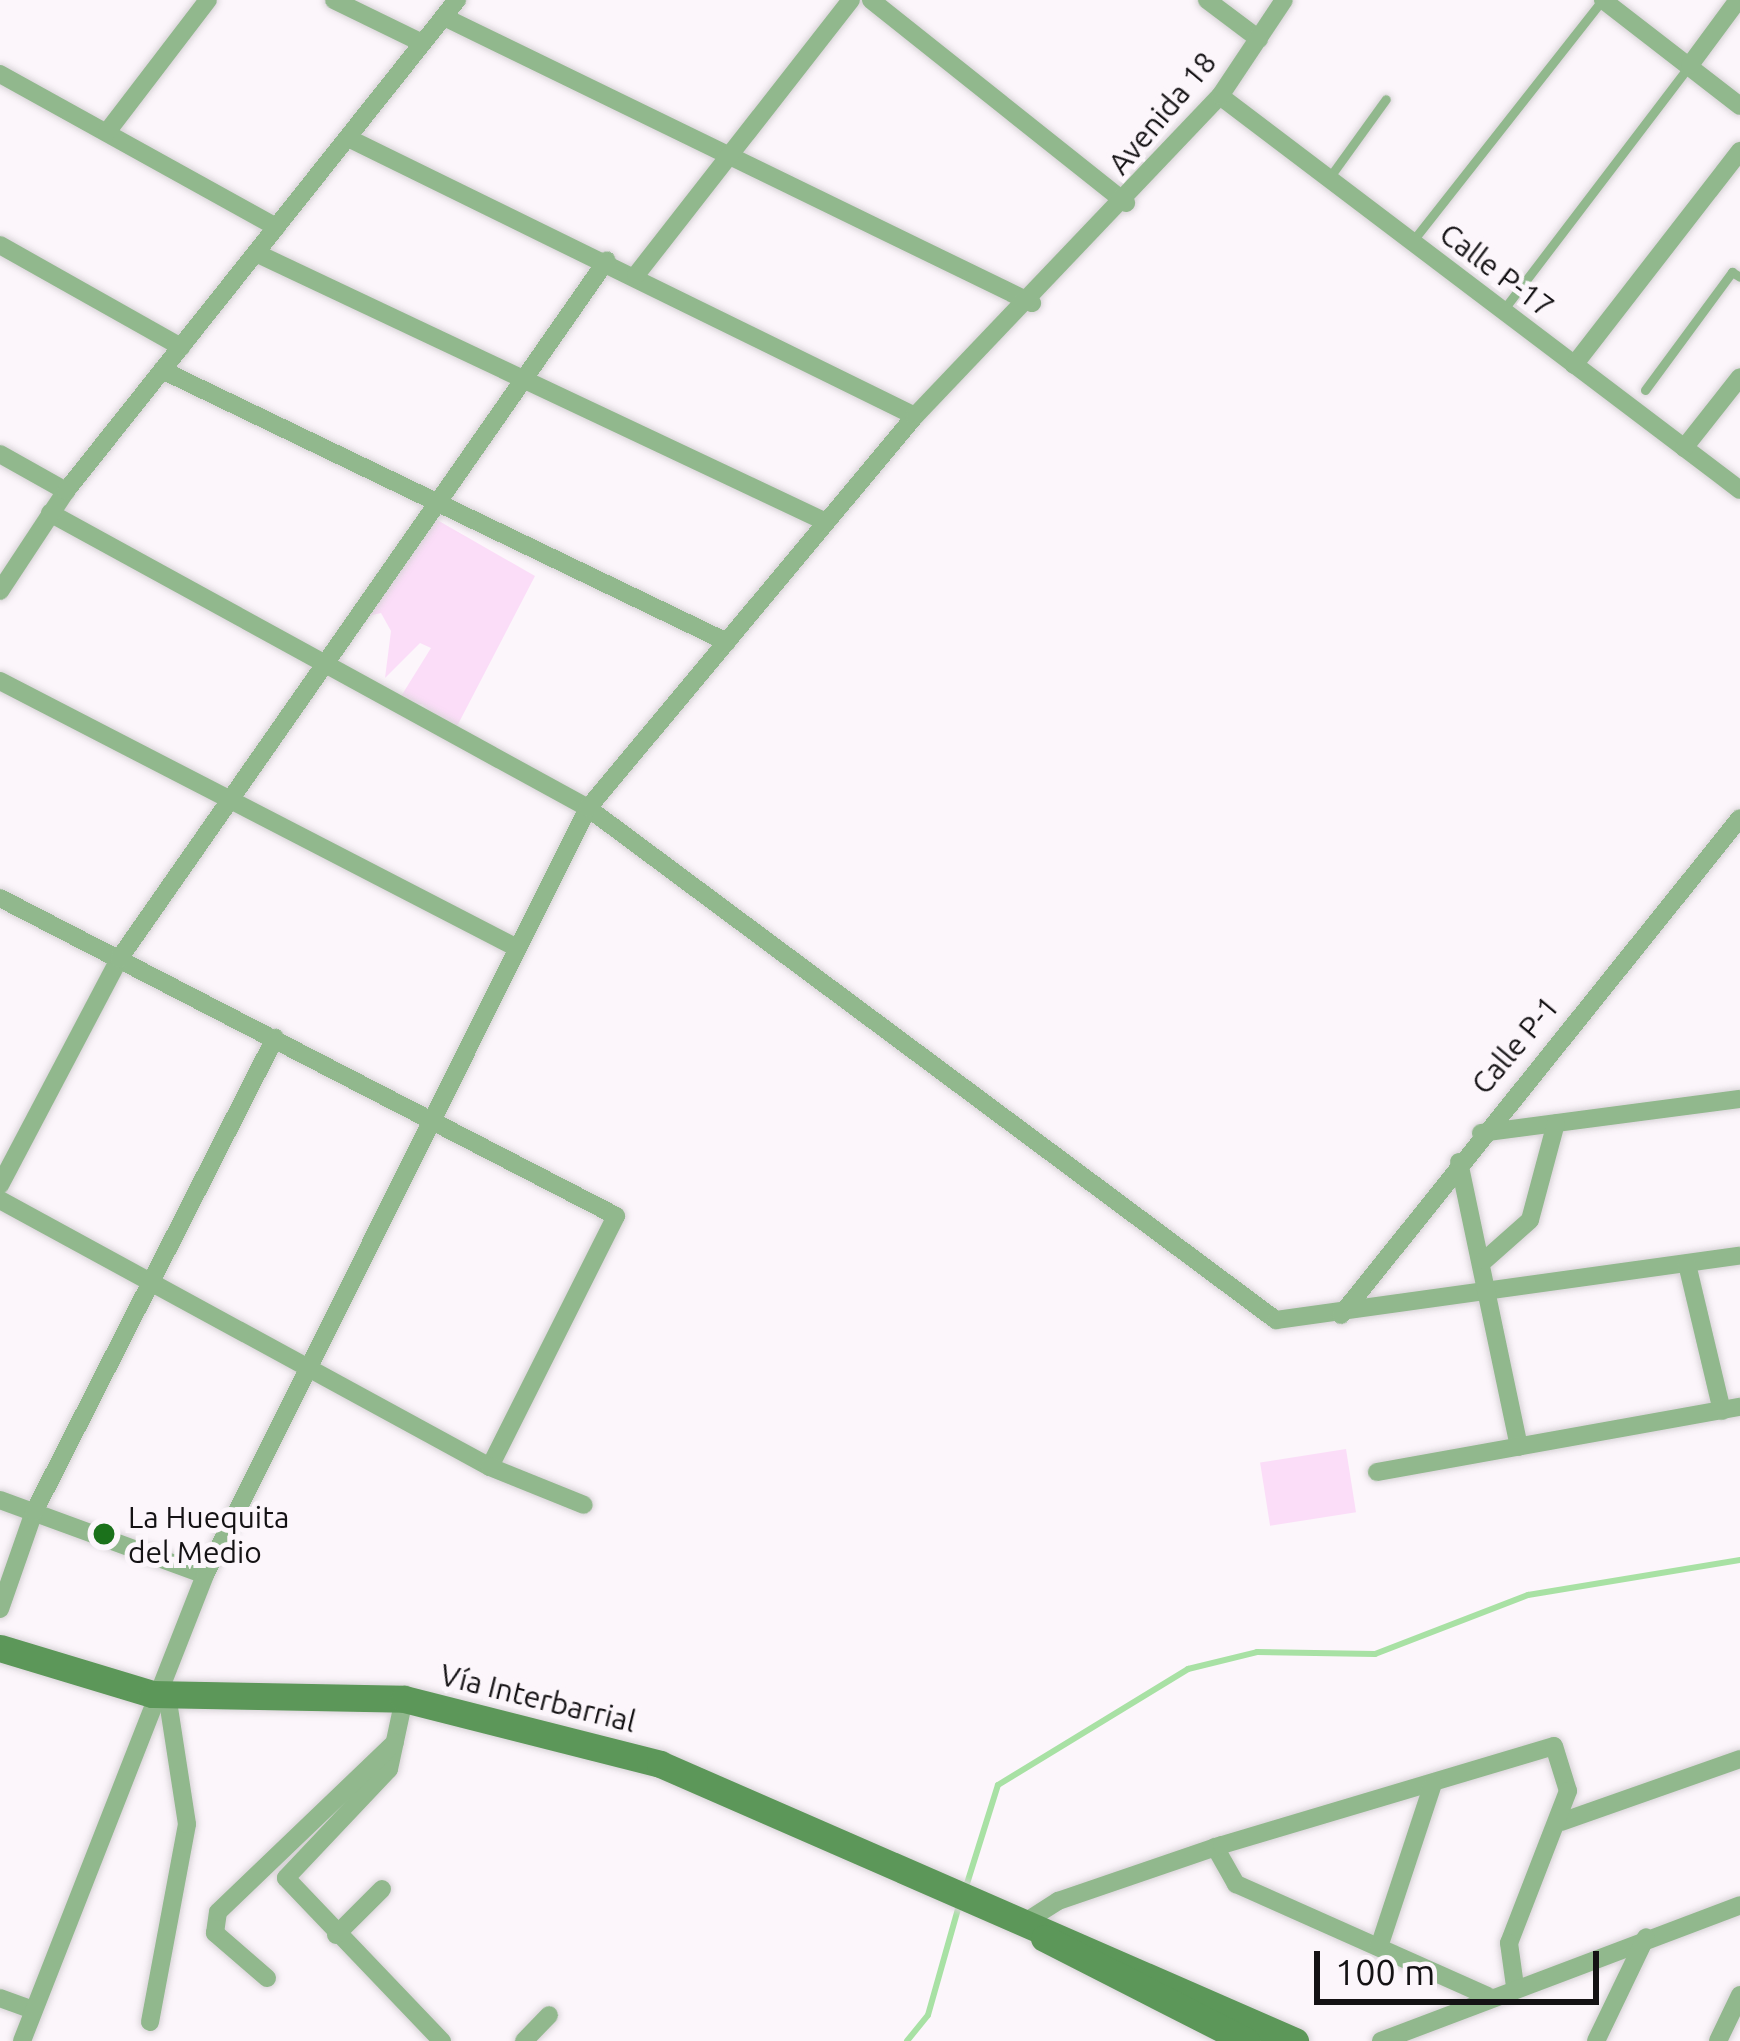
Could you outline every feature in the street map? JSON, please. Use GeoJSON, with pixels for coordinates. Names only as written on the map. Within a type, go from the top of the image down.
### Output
{"type":"FeatureCollection","features":[{"type":"Feature","properties":{"kind":"main road","name":"Vía Interbarrial"},"geometry":{"type":"LineString","coordinates":[[0,1648],[160,1694],[404,1700],[660,1764],[1294,2041]]}},
{"type":"Feature","properties":{"kind":"main road","name":"Vía Interbarrial"},"geometry":{"type":"LineString","coordinates":[[1021,1923],[1072,1961],[1234,2039]]}},
{"type":"Feature","properties":{"kind":"street"},"geometry":{"type":"LineString","coordinates":[[107,132],[208,0]]}},
{"type":"Feature","properties":{"kind":"street"},"geometry":{"type":"LineString","coordinates":[[334,0],[422,43]]}},
{"type":"Feature","properties":{"kind":"street"},"geometry":{"type":"LineString","coordinates":[[0,591],[66,491],[457,0]]}},
{"type":"Feature","properties":{"kind":"street"},"geometry":{"type":"LineString","coordinates":[[636,274],[724,152],[851,0]]}},
{"type":"Feature","properties":{"kind":"street"},"geometry":{"type":"LineString","coordinates":[[871,0],[1126,203]]}},
{"type":"Feature","properties":{"kind":"street"},"geometry":{"type":"LineString","coordinates":[[1207,0],[1259,39]]}},
{"type":"Feature","properties":{"kind":"street","name":"Avenida 18"},"geometry":{"type":"LineString","coordinates":[[22,2041],[205,1575],[588,808],[915,416],[1032,302],[1220,96],[1284,0]]}},
{"type":"Feature","properties":{"kind":"street"},"geometry":{"type":"LineString","coordinates":[[1602,0],[1740,106]]}},
{"type":"Feature","properties":{"kind":"street"},"geometry":{"type":"LineString","coordinates":[[1690,65],[1738,0]]}},
{"type":"Feature","properties":{"kind":"street"},"geometry":{"type":"LineString","coordinates":[[444,17],[1032,302]]}},
{"type":"Feature","properties":{"kind":"street"},"geometry":{"type":"LineString","coordinates":[[0,74],[276,227]]}},
{"type":"Feature","properties":{"kind":"street","name":"Calle P-17"},"geometry":{"type":"LineString","coordinates":[[1220,96],[1740,490]]}},
{"type":"Feature","properties":{"kind":"street"},"geometry":{"type":"LineString","coordinates":[[348,138],[636,274],[915,416]]}},
{"type":"Feature","properties":{"kind":"street"},"geometry":{"type":"LineString","coordinates":[[1574,365],[1740,151]]}},
{"type":"Feature","properties":{"kind":"street"},"geometry":{"type":"LineString","coordinates":[[1,247],[181,347]]}},
{"type":"Feature","properties":{"kind":"street"},"geometry":{"type":"LineString","coordinates":[[256,253],[826,522]]}},
{"type":"Feature","properties":{"kind":"street"},"geometry":{"type":"LineString","coordinates":[[0,1185],[119,959],[224,799],[324,673],[518,379],[607,260]]}},
{"type":"Feature","properties":{"kind":"street"},"geometry":{"type":"LineString","coordinates":[[162,370],[727,642]]}},
{"type":"Feature","properties":{"kind":"street"},"geometry":{"type":"LineString","coordinates":[[1684,448],[1740,377]]}},
{"type":"Feature","properties":{"kind":"street"},"geometry":{"type":"LineString","coordinates":[[0,454],[66,491]]}},
{"type":"Feature","properties":{"kind":"street"},"geometry":{"type":"LineString","coordinates":[[50,513],[324,673],[588,808],[1276,1320],[1341,1315],[1740,1256]]}},
{"type":"Feature","properties":{"kind":"street"},"geometry":{"type":"LineString","coordinates":[[0,682],[517,948]]}},
{"type":"Feature","properties":{"kind":"street","name":"Calle P-1"},"geometry":{"type":"LineString","coordinates":[[1341,1315],[1481,1133],[1740,818]]}},
{"type":"Feature","properties":{"kind":"street"},"geometry":{"type":"LineString","coordinates":[[1712,854],[1740,850]]}},
{"type":"Feature","properties":{"kind":"street"},"geometry":{"type":"LineString","coordinates":[[0,898],[431,1116],[616,1216],[490,1467]]}},
{"type":"Feature","properties":{"kind":"street"},"geometry":{"type":"LineString","coordinates":[[0,1609],[34,1512],[275,1038]]}},
{"type":"Feature","properties":{"kind":"street"},"geometry":{"type":"LineString","coordinates":[[1481,1133],[1740,1099]]}},
{"type":"Feature","properties":{"kind":"street"},"geometry":{"type":"LineString","coordinates":[[1485,1260],[1530,1220],[1556,1123]]}},
{"type":"Feature","properties":{"kind":"street"},"geometry":{"type":"LineString","coordinates":[[1459,1162],[1492,1293],[1519,1447]]}},
{"type":"Feature","properties":{"kind":"street"},"geometry":{"type":"LineString","coordinates":[[0,1200],[310,1361],[490,1467],[584,1505]]}},
{"type":"Feature","properties":{"kind":"street"},"geometry":{"type":"LineString","coordinates":[[1377,1472],[1731,1409],[1688,1264]]}},
{"type":"Feature","properties":{"kind":"street"},"geometry":{"type":"LineString","coordinates":[[0,1500],[205,1575]]}},
{"type":"Feature","properties":{"kind":"street"},"geometry":{"type":"LineString","coordinates":[[150,2021],[187,1824],[160,1694]]}},
{"type":"Feature","properties":{"kind":"street"},"geometry":{"type":"LineString","coordinates":[[404,1700],[383,1778],[288,1866],[288,1886],[442,2041]]}},
{"type":"Feature","properties":{"kind":"street"},"geometry":{"type":"LineString","coordinates":[[267,1978],[214,1933],[218,1912],[395,1742]]}},
{"type":"Feature","properties":{"kind":"street"},"geometry":{"type":"LineString","coordinates":[[1021,1923],[1215,1847],[1554,1746],[1568,1791],[1561,1822],[1509,1943],[1515,1986]]}},
{"type":"Feature","properties":{"kind":"street"},"geometry":{"type":"LineString","coordinates":[[1561,1822],[1740,1760]]}},
{"type":"Feature","properties":{"kind":"street"},"geometry":{"type":"LineString","coordinates":[[1379,1948],[1433,1784]]}},
{"type":"Feature","properties":{"kind":"street"},"geometry":{"type":"LineString","coordinates":[[1215,1847],[1236,1884],[1487,1996]]}},
{"type":"Feature","properties":{"kind":"street"},"geometry":{"type":"LineString","coordinates":[[336,1935],[382,1888]]}},
{"type":"Feature","properties":{"kind":"street"},"geometry":{"type":"LineString","coordinates":[[1381,2041],[1487,1996],[1740,1905]]}},
{"type":"Feature","properties":{"kind":"street"},"geometry":{"type":"LineString","coordinates":[[1595,2041],[1646,1936]]}},
{"type":"Feature","properties":{"kind":"street"},"geometry":{"type":"LineString","coordinates":[[1718,2041],[1740,1995]]}},
{"type":"Feature","properties":{"kind":"street"},"geometry":{"type":"LineString","coordinates":[[0,1998],[33,2010]]}},
{"type":"Feature","properties":{"kind":"street"},"geometry":{"type":"LineString","coordinates":[[524,2041],[549,2015]]}},
{"type":"Feature","properties":{"kind":"lane"},"geometry":{"type":"LineString","coordinates":[[1411,243],[1602,0]]}},
{"type":"Feature","properties":{"kind":"lane"},"geometry":{"type":"LineString","coordinates":[[1503,310],[1690,65]]}},
{"type":"Feature","properties":{"kind":"lane"},"geometry":{"type":"LineString","coordinates":[[1329,178],[1386,99]]}},
{"type":"Feature","properties":{"kind":"lane"},"geometry":{"type":"LineString","coordinates":[[1645,390],[1732,272],[1740,278]]}},
{"type":"Feature","properties":{"kind":"shaded area"},"geometry":{"type":"Polygon","coordinates":[[[432,517],[535,576],[454,732],[422,704],[395,706],[431,648],[420,643],[385,678],[391,631],[381,613],[368,616],[432,517]]]}},
{"type":"Feature","properties":{"kind":"shaded area"},"geometry":{"type":"Polygon","coordinates":[[[1346,1449],[1356,1512],[1270,1526],[1260,1463],[1346,1449]]]}},
{"type":"Feature","properties":{"kind":"waterway"},"geometry":{"type":"LineString","coordinates":[[965,1890],[998,1785],[1188,1669],[1257,1652],[1375,1654],[1528,1595],[1740,1560]]}},
{"type":"Feature","properties":{"kind":"waterway"},"geometry":{"type":"LineString","coordinates":[[907,2041],[928,2015],[960,1902]]}},
{"type":"Feature","properties":{"kind":"place","name":"La Huequita del Medio"},"geometry":{"type":"Point","coordinates":[104,1534]}}]}
